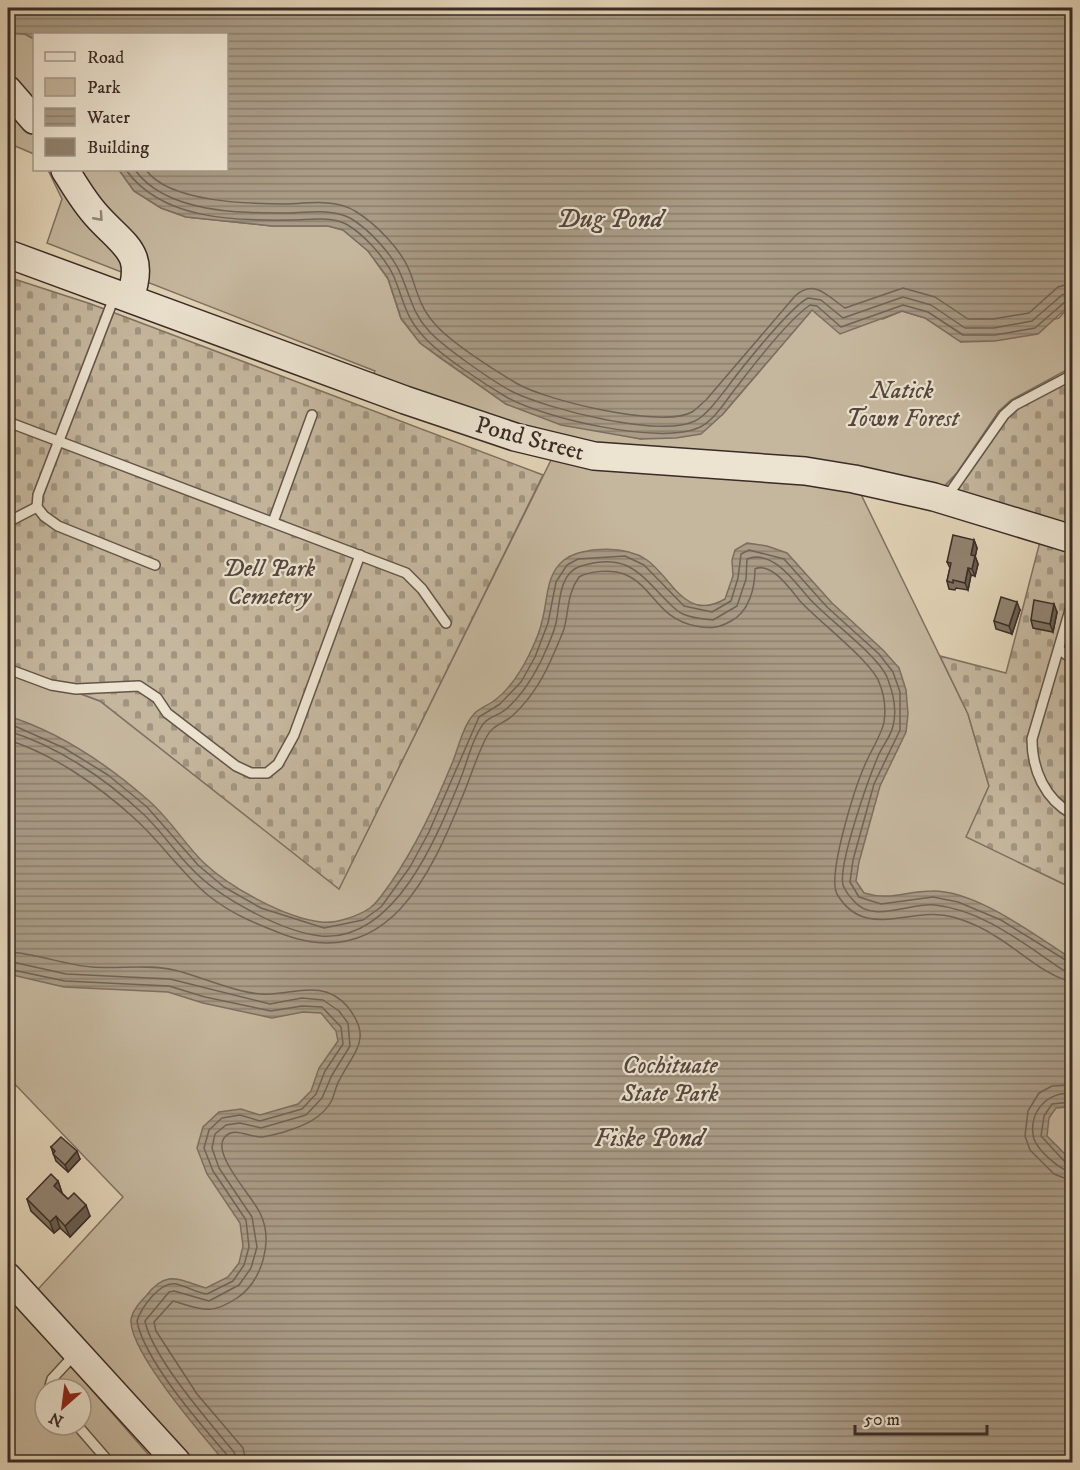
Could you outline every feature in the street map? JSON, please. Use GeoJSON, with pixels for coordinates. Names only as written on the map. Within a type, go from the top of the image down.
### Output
{"type":"FeatureCollection","features":[{"type":"Feature","properties":{"kind":"street"},"geometry":{"type":"LineString","coordinates":[[8,90],[33,119]]}},
{"type":"Feature","properties":{"kind":"street"},"geometry":{"type":"LineString","coordinates":[[66,171],[95,214],[129,247],[137,272],[123,296]]}},
{"type":"Feature","properties":{"kind":"street","name":"Pond Street"},"geometry":{"type":"LineString","coordinates":[[8,254],[471,423],[557,447],[594,456],[634,460],[805,471],[944,500],[1072,539]]}},
{"type":"Feature","properties":{"kind":"street"},"geometry":{"type":"LineString","coordinates":[[8,1276],[177,1462]]}},
{"type":"Feature","properties":{"kind":"lane"},"geometry":{"type":"LineString","coordinates":[[123,296],[58,442],[38,495],[37,507],[44,516],[58,526],[104,542],[155,565]]}},
{"type":"Feature","properties":{"kind":"lane"},"geometry":{"type":"LineString","coordinates":[[944,500],[1004,415],[1015,405],[1072,375]]}},
{"type":"Feature","properties":{"kind":"lane"},"geometry":{"type":"LineString","coordinates":[[273,522],[312,416]]}},
{"type":"Feature","properties":{"kind":"lane"},"geometry":{"type":"LineString","coordinates":[[8,422],[406,573],[422,589],[446,622]]}},
{"type":"Feature","properties":{"kind":"lane"},"geometry":{"type":"LineString","coordinates":[[8,522],[37,507]]}},
{"type":"Feature","properties":{"kind":"lane"},"geometry":{"type":"LineString","coordinates":[[8,669],[51,685],[76,689],[139,686],[157,698],[167,713],[236,766],[251,773],[267,773],[278,764],[294,735],[360,555]]}},
{"type":"Feature","properties":{"kind":"lane"},"geometry":{"type":"LineString","coordinates":[[1072,603],[1032,739],[1032,756],[1046,790],[1057,803],[1072,814]]}},
{"type":"Feature","properties":{"kind":"lane"},"geometry":{"type":"LineString","coordinates":[[1060,650],[1072,659]]}},
{"type":"Feature","properties":{"kind":"lane"},"geometry":{"type":"LineString","coordinates":[[54,1377],[78,1352]]}},
{"type":"Feature","properties":{"kind":"lane"},"geometry":{"type":"LineString","coordinates":[[87,1437],[109,1462]]}},
{"type":"Feature","properties":{"kind":"green space"},"geometry":{"type":"Polygon","coordinates":[[[8,33],[25,34],[33,38],[33,154],[8,143],[8,33]]]}},
{"type":"Feature","properties":{"kind":"green space","name":"Fiske Pond"},"geometry":{"type":"Polygon","coordinates":[[[48,171],[120,171],[134,191],[161,208],[186,217],[272,226],[328,226],[343,230],[368,251],[388,279],[401,319],[420,343],[440,358],[506,404],[533,414],[641,439],[722,415],[812,310],[883,319],[902,311],[925,318],[961,342],[1059,318],[1072,303],[1072,367],[999,411],[957,473],[934,497],[854,480],[968,714],[989,786],[967,837],[1072,888],[1072,1462],[177,1462],[29,1299],[123,1197],[8,1077],[8,667],[100,701],[339,888],[557,448],[368,386],[375,371],[47,243],[62,199],[48,171]]]}},
{"type":"Feature","properties":{"kind":"green space","name":"Dell Park Cemetery"},"geometry":{"type":"Polygon","coordinates":[[[8,277],[91,304],[543,475],[339,889],[100,701],[8,667],[8,277]]]}},
{"type":"Feature","properties":{"kind":"green space"},"geometry":{"type":"Polygon","coordinates":[[[1072,367],[1072,888],[966,837],[989,786],[968,714],[940,656],[1006,673],[1043,530],[934,497],[957,473],[999,411],[1011,400],[1072,367]]]}},
{"type":"Feature","properties":{"kind":"green space"},"geometry":{"type":"Polygon","coordinates":[[[8,1297],[81,1377],[33,1377],[33,1437],[93,1437],[93,1391],[155,1462],[8,1462],[8,1297]]]}},
{"type":"Feature","properties":{"kind":"water","name":"Dug Pond"},"geometry":{"type":"Polygon","coordinates":[[[8,8],[1072,8],[1072,303],[1038,334],[995,341],[961,342],[925,318],[902,311],[840,334],[812,310],[722,415],[701,434],[676,438],[641,439],[561,425],[506,404],[420,343],[401,318],[388,278],[368,251],[343,230],[328,226],[272,226],[186,217],[161,208],[134,191],[120,171],[228,171],[228,33],[33,33],[33,38],[25,34],[8,33],[8,8]]]}},
{"type":"Feature","properties":{"kind":"water","name":"Fiske Pond"},"geometry":{"type":"Polygon","coordinates":[[[747,543],[767,546],[787,553],[832,603],[899,668],[906,690],[908,714],[906,732],[880,786],[859,862],[856,881],[864,893],[890,896],[932,891],[967,898],[1005,916],[1072,959],[1072,1110],[1068,1107],[1056,1108],[1049,1118],[1047,1136],[1072,1161],[1072,1462],[225,1462],[156,1375],[135,1338],[131,1323],[132,1316],[136,1308],[160,1282],[173,1279],[206,1288],[228,1277],[239,1263],[243,1246],[240,1223],[207,1174],[197,1148],[203,1127],[219,1112],[241,1109],[260,1115],[298,1104],[311,1091],[319,1068],[338,1041],[336,1031],[321,1013],[303,1012],[272,1018],[203,1003],[168,992],[64,987],[8,974],[8,716],[64,740],[100,762],[156,807],[189,847],[214,872],[242,891],[275,908],[307,919],[321,922],[340,921],[370,908],[381,897],[400,869],[432,809],[470,719],[476,712],[506,691],[526,661],[540,630],[553,573],[564,560],[574,554],[593,550],[628,551],[647,560],[690,602],[711,605],[725,599],[733,576],[732,560],[735,550],[747,543]]]}},
{"type":"Feature","properties":{"kind":"building"},"geometry":{"type":"Polygon","coordinates":[[[953,535],[974,540],[971,555],[975,556],[972,569],[968,568],[965,583],[947,581],[951,563],[947,562],[953,535]]]}},
{"type":"Feature","properties":{"kind":"building"},"geometry":{"type":"Polygon","coordinates":[[[1001,597],[1017,602],[1009,626],[994,621],[1001,597]]]}},
{"type":"Feature","properties":{"kind":"building"},"geometry":{"type":"Polygon","coordinates":[[[1034,600],[1054,604],[1050,624],[1031,620],[1034,600]]]}},
{"type":"Feature","properties":{"kind":"building"},"geometry":{"type":"Polygon","coordinates":[[[61,1137],[77,1151],[65,1165],[53,1154],[55,1151],[51,1147],[61,1137]]]}},
{"type":"Feature","properties":{"kind":"building"},"geometry":{"type":"Polygon","coordinates":[[[51,1174],[58,1181],[54,1186],[68,1199],[74,1193],[86,1205],[65,1226],[56,1216],[50,1222],[27,1199],[51,1174]]]}},
{"type":"Feature","properties":{"kind":"park label","name":"Natick Town Forest"},"geometry":{"type":"Point","coordinates":[902,404]}},
{"type":"Feature","properties":{"kind":"park label","name":"Cochituate State Park"},"geometry":{"type":"Point","coordinates":[670,1079]}}]}
